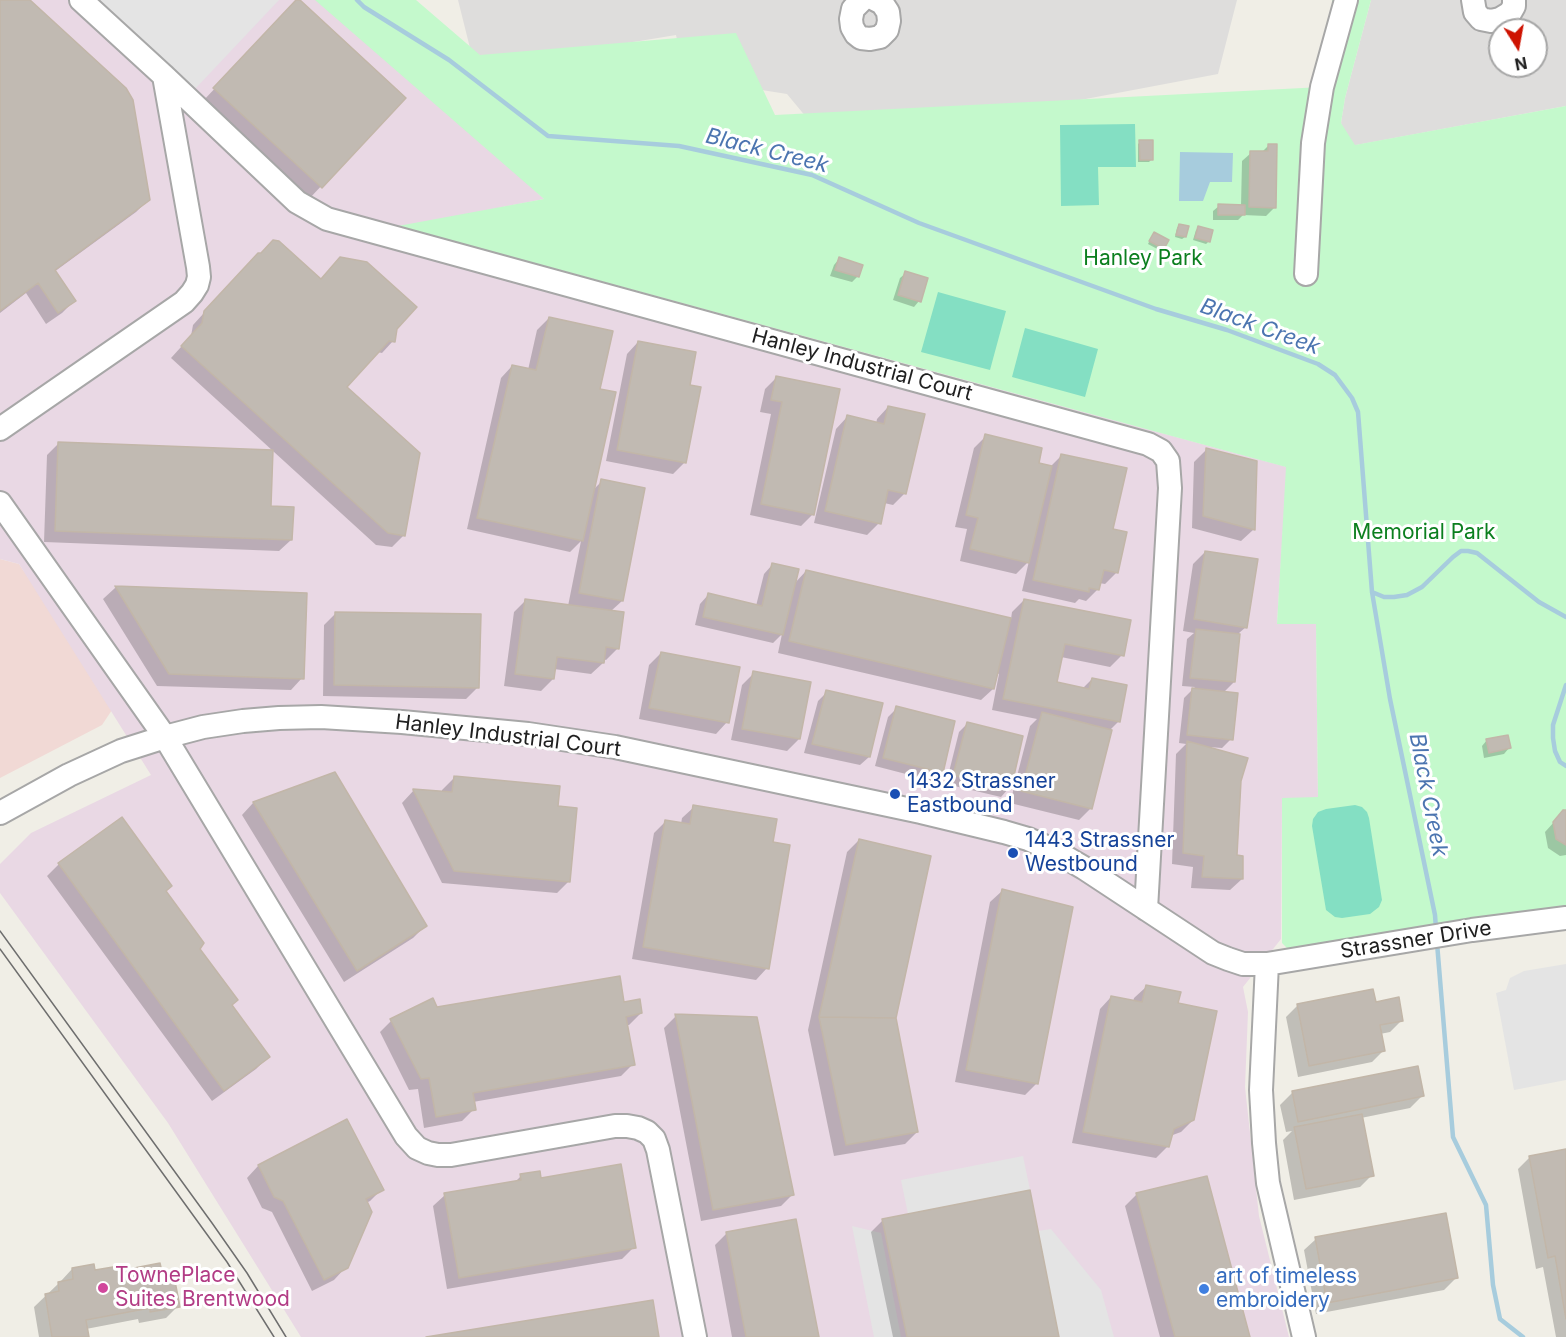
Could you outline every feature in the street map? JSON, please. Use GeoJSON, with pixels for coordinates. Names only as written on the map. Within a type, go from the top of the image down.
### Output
{"type":"FeatureCollection","features":[{"type":"Feature","properties":{"kind":"street","name":"Hanley Industrial Court"},"geometry":{"type":"LineString","coordinates":[[81,0],[297,202],[327,219],[1148,444],[1161,451],[1168,461],[1170,488],[1146,909]]}},
{"type":"Feature","properties":{"kind":"street"},"geometry":{"type":"LineString","coordinates":[[862,0],[853,9],[852,27],[861,38],[870,39],[880,37],[887,30],[889,21],[888,12],[882,3],[876,0]]}},
{"type":"Feature","properties":{"kind":"street"},"geometry":{"type":"LineString","coordinates":[[1306,274],[1313,144],[1322,87],[1346,0]]}},
{"type":"Feature","properties":{"kind":"street"},"geometry":{"type":"LineString","coordinates":[[1473,0],[1475,12],[1481,19],[1491,21],[1500,20],[1510,13],[1514,0]]}},
{"type":"Feature","properties":{"kind":"street"},"geometry":{"type":"LineString","coordinates":[[0,429],[184,302],[197,285],[198,267],[164,76]]}},
{"type":"Feature","properties":{"kind":"street"},"geometry":{"type":"LineString","coordinates":[[0,503],[165,737],[406,1136],[417,1148],[428,1153],[450,1155],[627,1125],[647,1132],[654,1139],[695,1337]]}},
{"type":"Feature","properties":{"kind":"street","name":"Hanley Industrial Court"},"geometry":{"type":"LineString","coordinates":[[165,737],[243,720],[321,717],[528,734],[615,747],[921,812],[1028,839],[1084,868],[1213,952],[1243,963],[1267,964]]}},
{"type":"Feature","properties":{"kind":"street"},"geometry":{"type":"LineString","coordinates":[[0,813],[69,775],[121,752],[165,737]]}},
{"type":"Feature","properties":{"kind":"street","name":"Strassner Drive"},"geometry":{"type":"LineString","coordinates":[[1267,964],[1454,933],[1566,918]]}},
{"type":"Feature","properties":{"kind":"street"},"geometry":{"type":"LineString","coordinates":[[1267,964],[1261,1090],[1264,1143],[1268,1182],[1304,1337]]}},
{"type":"Feature","properties":{"kind":"shaded area"},"geometry":{"type":"Polygon","coordinates":[[[0,0],[334,0],[544,199],[400,227],[1287,467],[1277,623],[1316,624],[1318,798],[1282,798],[1281,939],[1243,987],[1248,1012],[1245,1087],[1259,1216],[1289,1337],[301,1337],[168,1123],[0,893],[0,864],[31,833],[151,775],[19,564],[0,559],[0,0]]]}},
{"type":"Feature","properties":{"kind":"shaded area"},"geometry":{"type":"Polygon","coordinates":[[[98,0],[279,0],[195,89],[98,0]]]}},
{"type":"Feature","properties":{"kind":"shaded area"},"geometry":{"type":"Polygon","coordinates":[[[458,0],[1237,0],[1218,74],[831,147],[787,94],[686,78],[676,35],[475,68],[458,0]]]}},
{"type":"Feature","properties":{"kind":"shaded area"},"geometry":{"type":"Polygon","coordinates":[[[1371,0],[1566,0],[1566,106],[1351,146],[1341,123],[1345,98],[1371,0]]]}},
{"type":"Feature","properties":{"kind":"shaded area"},"geometry":{"type":"Polygon","coordinates":[[[0,559],[19,564],[116,704],[102,725],[0,778],[0,559]]]}},
{"type":"Feature","properties":{"kind":"shaded area"},"geometry":{"type":"Polygon","coordinates":[[[1566,964],[1566,1080],[1514,1090],[1496,993],[1506,990],[1510,978],[1524,971],[1566,964]]]}},
{"type":"Feature","properties":{"kind":"shaded area"},"geometry":{"type":"Polygon","coordinates":[[[1023,1156],[1030,1190],[908,1214],[901,1180],[1023,1156]]]}},
{"type":"Feature","properties":{"kind":"shaded area"},"geometry":{"type":"Polygon","coordinates":[[[852,1226],[881,1233],[901,1337],[874,1337],[852,1226]]]}},
{"type":"Feature","properties":{"kind":"shaded area"},"geometry":{"type":"Polygon","coordinates":[[[1051,1229],[1101,1290],[1114,1337],[1059,1337],[1038,1231],[1051,1229]]]}},
{"type":"Feature","properties":{"kind":"green space"},"geometry":{"type":"Polygon","coordinates":[[[315,0],[416,0],[480,55],[736,33],[775,115],[1322,87],[1324,150],[1340,54],[1332,0],[1371,0],[1345,98],[1341,123],[1355,145],[1566,106],[1566,918],[1297,949],[1288,949],[1282,943],[1282,798],[1318,797],[1316,624],[1277,624],[1286,467],[398,226],[544,199],[315,0]]]}},
{"type":"Feature","properties":{"kind":"green space"},"geometry":{"type":"Polygon","coordinates":[[[1135,124],[1136,167],[1098,167],[1099,205],[1061,206],[1060,125],[1135,124]]]}},
{"type":"Feature","properties":{"kind":"green space"},"geometry":{"type":"Polygon","coordinates":[[[938,292],[1006,311],[990,370],[921,352],[938,292]]]}},
{"type":"Feature","properties":{"kind":"green space"},"geometry":{"type":"Polygon","coordinates":[[[1025,328],[1098,349],[1085,397],[1012,377],[1025,328]]]}},
{"type":"Feature","properties":{"kind":"green space"},"geometry":{"type":"Polygon","coordinates":[[[1355,805],[1362,807],[1369,818],[1382,900],[1379,907],[1370,914],[1335,917],[1326,910],[1312,826],[1313,819],[1318,812],[1326,809],[1355,805]]]}},
{"type":"Feature","properties":{"kind":"water"},"geometry":{"type":"Polygon","coordinates":[[[1180,152],[1233,153],[1232,182],[1210,182],[1203,201],[1179,201],[1180,152]]]}},
{"type":"Feature","properties":{"kind":"building"},"geometry":{"type":"Polygon","coordinates":[[[0,0],[30,0],[126,88],[133,100],[150,200],[55,270],[76,301],[58,313],[38,283],[0,311],[0,0]]]}},
{"type":"Feature","properties":{"kind":"building"},"geometry":{"type":"Polygon","coordinates":[[[296,0],[300,0],[406,98],[322,188],[213,88],[296,0]]]}},
{"type":"Feature","properties":{"kind":"building"},"geometry":{"type":"Polygon","coordinates":[[[1139,140],[1153,140],[1153,160],[1140,160],[1139,140]]]}},
{"type":"Feature","properties":{"kind":"building"},"geometry":{"type":"Polygon","coordinates":[[[1268,144],[1277,144],[1276,208],[1249,207],[1250,151],[1268,151],[1268,144]]]}},
{"type":"Feature","properties":{"kind":"building"},"geometry":{"type":"Polygon","coordinates":[[[1218,204],[1245,205],[1245,215],[1218,215],[1218,204]]]}},
{"type":"Feature","properties":{"kind":"building"},"geometry":{"type":"Polygon","coordinates":[[[1179,224],[1189,226],[1186,237],[1176,235],[1179,224]]]}},
{"type":"Feature","properties":{"kind":"building"},"geometry":{"type":"Polygon","coordinates":[[[1198,226],[1213,230],[1210,242],[1195,238],[1198,226]]]}},
{"type":"Feature","properties":{"kind":"building"},"geometry":{"type":"Polygon","coordinates":[[[1154,232],[1169,240],[1164,249],[1149,241],[1154,232]]]}},
{"type":"Feature","properties":{"kind":"building"},"geometry":{"type":"Polygon","coordinates":[[[273,240],[279,241],[321,279],[340,257],[367,262],[417,307],[397,329],[395,342],[389,341],[347,387],[420,453],[405,536],[388,533],[181,346],[202,323],[204,311],[273,240]]]}},
{"type":"Feature","properties":{"kind":"building"},"geometry":{"type":"Polygon","coordinates":[[[839,257],[863,265],[859,277],[835,270],[839,257]]]}},
{"type":"Feature","properties":{"kind":"building"},"geometry":{"type":"Polygon","coordinates":[[[905,271],[928,278],[921,302],[898,295],[905,271]]]}},
{"type":"Feature","properties":{"kind":"building"},"geometry":{"type":"Polygon","coordinates":[[[549,317],[613,331],[600,389],[616,392],[583,541],[477,518],[512,365],[536,370],[549,317]]]}},
{"type":"Feature","properties":{"kind":"building"},"geometry":{"type":"Polygon","coordinates":[[[638,341],[696,352],[690,385],[701,387],[686,463],[617,450],[638,341]]]}},
{"type":"Feature","properties":{"kind":"building"},"geometry":{"type":"Polygon","coordinates":[[[776,376],[840,389],[814,515],[761,504],[782,402],[771,400],[776,376]]]}},
{"type":"Feature","properties":{"kind":"building"},"geometry":{"type":"Polygon","coordinates":[[[888,406],[925,414],[906,494],[888,490],[881,524],[825,511],[847,415],[884,424],[888,406]]]}},
{"type":"Feature","properties":{"kind":"building"},"geometry":{"type":"Polygon","coordinates":[[[985,434],[1042,448],[1039,463],[1052,466],[1029,563],[970,549],[978,518],[966,515],[985,434]]]}},
{"type":"Feature","properties":{"kind":"building"},"geometry":{"type":"Polygon","coordinates":[[[58,442],[273,450],[271,506],[294,507],[292,540],[55,531],[58,442]]]}},
{"type":"Feature","properties":{"kind":"building"},"geometry":{"type":"Polygon","coordinates":[[[1206,448],[1257,461],[1255,530],[1203,516],[1206,448]]]}},
{"type":"Feature","properties":{"kind":"building"},"geometry":{"type":"Polygon","coordinates":[[[1061,454],[1127,468],[1113,529],[1127,532],[1118,573],[1104,570],[1099,590],[1089,588],[1089,592],[1033,580],[1061,454]]]}},
{"type":"Feature","properties":{"kind":"building"},"geometry":{"type":"Polygon","coordinates":[[[601,479],[645,488],[623,601],[579,593],[601,479]]]}},
{"type":"Feature","properties":{"kind":"building"},"geometry":{"type":"Polygon","coordinates":[[[1205,551],[1258,559],[1247,628],[1194,619],[1205,551]]]}},
{"type":"Feature","properties":{"kind":"building"},"geometry":{"type":"Polygon","coordinates":[[[772,563],[799,569],[783,635],[703,617],[708,593],[762,606],[772,563]]]}},
{"type":"Feature","properties":{"kind":"building"},"geometry":{"type":"Polygon","coordinates":[[[806,570],[1011,618],[994,689],[789,641],[806,570]]]}},
{"type":"Feature","properties":{"kind":"building"},"geometry":{"type":"Polygon","coordinates":[[[115,586],[307,593],[304,679],[169,674],[115,586]]]}},
{"type":"Feature","properties":{"kind":"building"},"geometry":{"type":"Polygon","coordinates":[[[525,599],[624,612],[619,649],[606,647],[604,663],[557,657],[554,679],[515,674],[525,599]]]}},
{"type":"Feature","properties":{"kind":"building"},"geometry":{"type":"Polygon","coordinates":[[[1024,599],[1131,620],[1124,656],[1065,644],[1057,682],[1089,689],[1092,678],[1127,685],[1120,722],[1003,699],[1024,599]]]}},
{"type":"Feature","properties":{"kind":"building"},"geometry":{"type":"Polygon","coordinates":[[[335,612],[481,614],[479,688],[334,685],[335,612]]]}},
{"type":"Feature","properties":{"kind":"building"},"geometry":{"type":"Polygon","coordinates":[[[1196,629],[1240,634],[1235,682],[1190,678],[1196,629]]]}},
{"type":"Feature","properties":{"kind":"building"},"geometry":{"type":"Polygon","coordinates":[[[661,652],[740,667],[729,723],[649,708],[661,652]]]}},
{"type":"Feature","properties":{"kind":"building"},"geometry":{"type":"Polygon","coordinates":[[[753,671],[811,682],[800,739],[742,729],[753,671]]]}},
{"type":"Feature","properties":{"kind":"building"},"geometry":{"type":"Polygon","coordinates":[[[1192,688],[1238,693],[1233,740],[1187,735],[1192,688]]]}},
{"type":"Feature","properties":{"kind":"building"},"geometry":{"type":"Polygon","coordinates":[[[826,690],[883,703],[870,757],[812,744],[826,690]]]}},
{"type":"Feature","properties":{"kind":"building"},"geometry":{"type":"Polygon","coordinates":[[[896,706],[955,721],[943,773],[883,758],[896,706]]]}},
{"type":"Feature","properties":{"kind":"building"},"geometry":{"type":"Polygon","coordinates":[[[1042,712],[1112,730],[1092,809],[1021,791],[1042,712]]]}},
{"type":"Feature","properties":{"kind":"building"},"geometry":{"type":"Polygon","coordinates":[[[967,722],[1023,736],[1011,789],[953,775],[967,722]]]}},
{"type":"Feature","properties":{"kind":"building"},"geometry":{"type":"Polygon","coordinates":[[[1508,735],[1511,748],[1489,753],[1486,739],[1508,735]]]}},
{"type":"Feature","properties":{"kind":"building"},"geometry":{"type":"Polygon","coordinates":[[[1187,741],[1248,758],[1241,781],[1237,855],[1243,856],[1243,879],[1202,877],[1204,856],[1183,853],[1187,741]]]}},
{"type":"Feature","properties":{"kind":"building"},"geometry":{"type":"Polygon","coordinates":[[[335,772],[427,926],[357,971],[253,802],[335,772]]]}},
{"type":"Feature","properties":{"kind":"building"},"geometry":{"type":"Polygon","coordinates":[[[454,776],[560,786],[558,806],[577,808],[570,882],[454,871],[413,789],[452,792],[454,776]]]}},
{"type":"Feature","properties":{"kind":"building"},"geometry":{"type":"Polygon","coordinates":[[[693,805],[777,819],[773,842],[790,845],[769,969],[643,947],[665,820],[690,824],[693,805]]]}},
{"type":"Feature","properties":{"kind":"building"},"geometry":{"type":"Polygon","coordinates":[[[1563,810],[1566,810],[1566,845],[1556,839],[1553,822],[1563,810]]]}},
{"type":"Feature","properties":{"kind":"building"},"geometry":{"type":"Polygon","coordinates":[[[122,817],[172,886],[166,891],[204,943],[200,949],[238,1000],[232,1005],[270,1057],[224,1091],[58,863],[122,817]]]}},
{"type":"Feature","properties":{"kind":"building"},"geometry":{"type":"Polygon","coordinates":[[[859,839],[931,856],[896,1018],[819,1017],[859,839]]]}},
{"type":"Feature","properties":{"kind":"building"},"geometry":{"type":"Polygon","coordinates":[[[1002,889],[1073,907],[1038,1084],[966,1070],[1002,889]]]}},
{"type":"Feature","properties":{"kind":"building"},"geometry":{"type":"Polygon","coordinates":[[[620,976],[624,1002],[640,999],[642,1013],[626,1017],[635,1065],[473,1093],[476,1110],[436,1117],[429,1078],[421,1079],[390,1019],[433,998],[437,1007],[620,976]]]}},
{"type":"Feature","properties":{"kind":"building"},"geometry":{"type":"Polygon","coordinates":[[[1146,985],[1181,992],[1178,1003],[1217,1011],[1194,1120],[1174,1129],[1169,1147],[1083,1132],[1111,996],[1142,1002],[1146,985]]]}},
{"type":"Feature","properties":{"kind":"building"},"geometry":{"type":"Polygon","coordinates":[[[1373,989],[1376,1002],[1399,997],[1403,1021],[1380,1025],[1385,1051],[1309,1066],[1297,1004],[1373,989]]]}},
{"type":"Feature","properties":{"kind":"building"},"geometry":{"type":"Polygon","coordinates":[[[675,1014],[757,1017],[794,1195],[713,1210],[675,1014]]]}},
{"type":"Feature","properties":{"kind":"building"},"geometry":{"type":"Polygon","coordinates":[[[819,1017],[896,1018],[918,1132],[846,1145],[819,1017]]]}},
{"type":"Feature","properties":{"kind":"building"},"geometry":{"type":"Polygon","coordinates":[[[1418,1066],[1424,1096],[1298,1122],[1292,1091],[1418,1066]]]}},
{"type":"Feature","properties":{"kind":"building"},"geometry":{"type":"Polygon","coordinates":[[[1362,1114],[1374,1176],[1306,1189],[1294,1127],[1362,1114]]]}},
{"type":"Feature","properties":{"kind":"building"},"geometry":{"type":"Polygon","coordinates":[[[347,1119],[384,1190],[366,1199],[372,1212],[348,1268],[324,1280],[283,1201],[274,1197],[258,1165],[347,1119]]]}},
{"type":"Feature","properties":{"kind":"building"},"geometry":{"type":"Polygon","coordinates":[[[1566,1149],[1566,1319],[1555,1256],[1548,1258],[1529,1156],[1566,1149]]]}},
{"type":"Feature","properties":{"kind":"building"},"geometry":{"type":"Polygon","coordinates":[[[621,1164],[636,1248],[459,1278],[444,1193],[521,1180],[520,1174],[540,1171],[541,1178],[621,1164]]]}},
{"type":"Feature","properties":{"kind":"building"},"geometry":{"type":"Polygon","coordinates":[[[1207,1176],[1250,1337],[1175,1337],[1136,1193],[1207,1176]]]}},
{"type":"Feature","properties":{"kind":"building"},"geometry":{"type":"Polygon","coordinates":[[[1030,1190],[1059,1337],[907,1337],[882,1219],[1030,1190]]]}},
{"type":"Feature","properties":{"kind":"building"},"geometry":{"type":"Polygon","coordinates":[[[1446,1213],[1458,1278],[1327,1303],[1315,1237],[1446,1213]]]}},
{"type":"Feature","properties":{"kind":"building"},"geometry":{"type":"Polygon","coordinates":[[[796,1219],[819,1337],[746,1337],[726,1232],[796,1219]]]}},
{"type":"Feature","properties":{"kind":"building"},"geometry":{"type":"Polygon","coordinates":[[[160,1263],[162,1272],[173,1271],[180,1307],[150,1312],[150,1308],[86,1320],[89,1337],[52,1337],[45,1294],[59,1291],[58,1282],[73,1279],[72,1268],[94,1264],[95,1270],[119,1266],[124,1270],[160,1263]]]}},
{"type":"Feature","properties":{"kind":"building"},"geometry":{"type":"Polygon","coordinates":[[[653,1300],[659,1337],[426,1337],[653,1300]]]}},
{"type":"Feature","properties":{"kind":"waterway","name":"Black Creek"},"geometry":{"type":"LineString","coordinates":[[357,0],[364,7],[449,60],[548,136],[679,146],[812,175],[919,223],[1156,309],[1227,330],[1318,364],[1335,375],[1352,398],[1358,412],[1372,592],[1390,699],[1436,929]]}},
{"type":"Feature","properties":{"kind":"waterway"},"geometry":{"type":"LineString","coordinates":[[1372,592],[1384,597],[1407,595],[1422,587],[1461,551],[1468,551],[1477,553],[1539,602],[1566,617]]}},
{"type":"Feature","properties":{"kind":"waterway"},"geometry":{"type":"LineString","coordinates":[[1566,685],[1553,725],[1555,751],[1560,762],[1566,766]]}},
{"type":"Feature","properties":{"kind":"waterway","name":"Black Creek"},"geometry":{"type":"LineString","coordinates":[[1437,943],[1453,1137],[1486,1205],[1493,1285],[1500,1319],[1523,1337]]}},
{"type":"Feature","properties":{"kind":"tram line"},"geometry":{"type":"LineString","coordinates":[[0,931],[212,1223],[247,1273],[286,1337]]}},
{"type":"Feature","properties":{"kind":"tram line"},"geometry":{"type":"LineString","coordinates":[[0,949],[227,1262],[274,1337]]}},
{"type":"Feature","properties":{"kind":"place","name":"1432 Strassner Eastbound"},"geometry":{"type":"Point","coordinates":[895,794]}},
{"type":"Feature","properties":{"kind":"place","name":"1443 Strassner Westbound"},"geometry":{"type":"Point","coordinates":[1013,853]}},
{"type":"Feature","properties":{"kind":"place","name":"TownePlace Suites Brentwood"},"geometry":{"type":"Point","coordinates":[103,1288]}},
{"type":"Feature","properties":{"kind":"place","name":"art of timeless embroidery"},"geometry":{"type":"Point","coordinates":[1204,1289]}},
{"type":"Feature","properties":{"kind":"park label","name":"Hanley Park"},"geometry":{"type":"Point","coordinates":[1143,259]}},
{"type":"Feature","properties":{"kind":"park label","name":"Memorial Park"},"geometry":{"type":"Point","coordinates":[1424,533]}}]}
